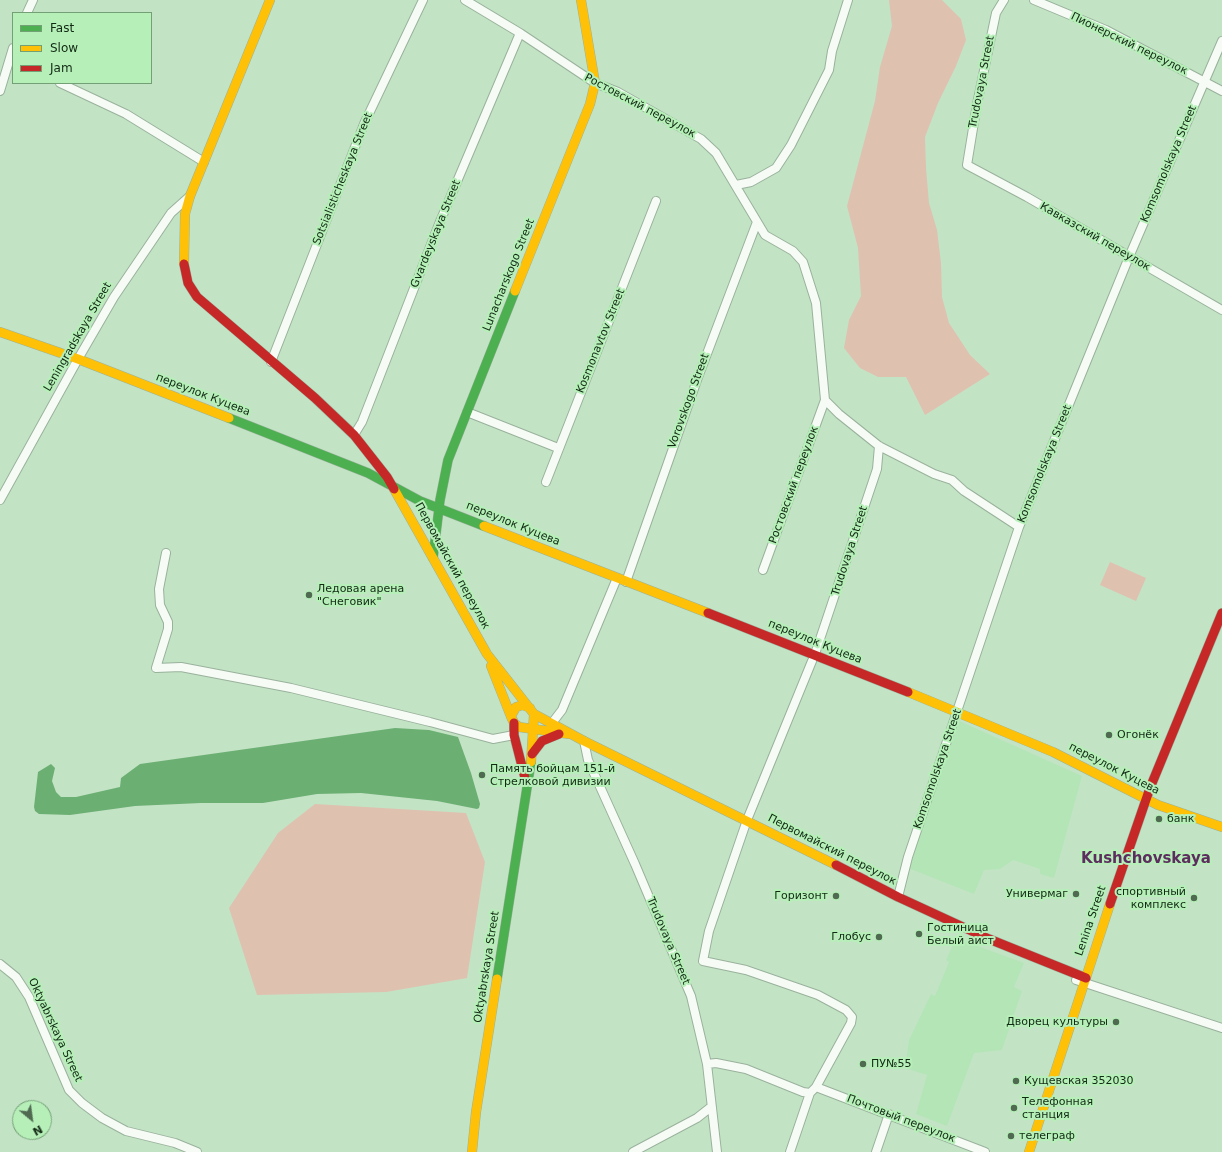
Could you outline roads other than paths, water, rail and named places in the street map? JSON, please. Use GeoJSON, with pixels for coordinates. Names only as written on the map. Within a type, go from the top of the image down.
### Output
{"type":"FeatureCollection","features":[{"type":"Feature","properties":{"kind":"street"},"geometry":{"type":"LineString","coordinates":[[27,12],[33,0]]}},
{"type":"Feature","properties":{"kind":"street","name":"Leningradskaya Street"},"geometry":{"type":"LineString","coordinates":[[184,264],[185,214],[190,196],[270,0]]}},
{"type":"Feature","properties":{"kind":"street","name":"Sotsialisticheskaya Street"},"geometry":{"type":"LineString","coordinates":[[271,362],[364,124],[423,0]]}},
{"type":"Feature","properties":{"kind":"street","name":"Ростовский переулок"},"geometry":{"type":"LineString","coordinates":[[465,0],[520,33],[595,83],[618,92],[701,139],[716,153],[765,235],[793,251],[802,262],[816,303],[825,400],[763,570]]}},
{"type":"Feature","properties":{"kind":"street","name":"Lunacharskogo Street"},"geometry":{"type":"LineString","coordinates":[[433,558],[439,508],[448,460],[590,104],[595,83],[581,0]]}},
{"type":"Feature","properties":{"kind":"street"},"geometry":{"type":"LineString","coordinates":[[736,185],[751,182],[776,168],[791,145],[829,70],[832,51],[848,0]]}},
{"type":"Feature","properties":{"kind":"street","name":"Trudovaya Street"},"geometry":{"type":"LineString","coordinates":[[967,165],[977,104],[996,13],[1004,0]]}},
{"type":"Feature","properties":{"kind":"street","name":"Пионерский переулок"},"geometry":{"type":"LineString","coordinates":[[1034,0],[1106,30],[1222,91]]}},
{"type":"Feature","properties":{"kind":"street","name":"Gvardeyskaya Street"},"geometry":{"type":"LineString","coordinates":[[354,435],[362,422],[440,224],[520,33]]}},
{"type":"Feature","properties":{"kind":"street","name":"Komsomolskaya Street"},"geometry":{"type":"LineString","coordinates":[[898,897],[908,857],[1020,527],[1129,257],[1222,41]]}},
{"type":"Feature","properties":{"kind":"street"},"geometry":{"type":"LineString","coordinates":[[0,55],[11,60],[0,91]]}},
{"type":"Feature","properties":{"kind":"street"},"geometry":{"type":"LineString","coordinates":[[62,84],[126,114],[204,162]]}},
{"type":"Feature","properties":{"kind":"street","name":"Кавказский переулок"},"geometry":{"type":"LineString","coordinates":[[967,165],[1026,197],[1222,310]]}},
{"type":"Feature","properties":{"kind":"street","name":"Leningradskaya Street"},"geometry":{"type":"LineString","coordinates":[[0,500],[78,359],[152,240],[171,212],[190,196]]}},
{"type":"Feature","properties":{"kind":"street","name":"Kosmonavtov Street"},"geometry":{"type":"LineString","coordinates":[[546,482],[558,448],[656,201]]}},
{"type":"Feature","properties":{"kind":"street","name":"Vorovskogo Street"},"geometry":{"type":"LineString","coordinates":[[552,723],[562,710],[621,580],[757,222]]}},
{"type":"Feature","properties":{"kind":"street","name":"переулок Куцева"},"geometry":{"type":"LineString","coordinates":[[184,264],[188,283],[197,297],[271,362],[315,398],[354,435],[395,489]]}},
{"type":"Feature","properties":{"kind":"street","name":"переулок Куцева"},"geometry":{"type":"LineString","coordinates":[[0,332],[78,359],[363,471],[409,497],[1053,752],[1146,799],[1184,815],[1222,827]]}},
{"type":"Feature","properties":{"kind":"street"},"geometry":{"type":"LineString","coordinates":[[825,400],[839,414],[879,446],[934,474],[952,480],[964,492],[1020,527]]}},
{"type":"Feature","properties":{"kind":"street"},"geometry":{"type":"LineString","coordinates":[[467,412],[558,448]]}},
{"type":"Feature","properties":{"kind":"street","name":"Trudovaya Street"},"geometry":{"type":"LineString","coordinates":[[813,1090],[851,1023],[852,1017],[850,1013],[818,995],[746,970],[703,961],[709,931],[747,820],[814,657],[877,469],[879,446]]}},
{"type":"Feature","properties":{"kind":"street","name":"Первомайский переулок"},"geometry":{"type":"LineString","coordinates":[[395,489],[487,654],[532,718],[558,734],[571,735]]}},
{"type":"Feature","properties":{"kind":"street"},"geometry":{"type":"LineString","coordinates":[[166,554],[159,589],[160,605],[168,622],[168,629],[156,668],[181,667],[284,687],[430,722],[493,739],[514,735]]}},
{"type":"Feature","properties":{"kind":"street","name":"Lenina Street"},"geometry":{"type":"LineString","coordinates":[[1029,1152],[1082,981],[1146,799],[1181,710],[1222,613]]}},
{"type":"Feature","properties":{"kind":"street","name":"Первомайский переулок"},"geometry":{"type":"LineString","coordinates":[[487,654],[516,723],[532,718],[552,723],[571,735],[747,820],[898,897],[1082,981],[1222,1028]]}},
{"type":"Feature","properties":{"kind":"street"},"geometry":{"type":"LineString","coordinates":[[516,723],[512,713],[516,707],[523,705],[532,718]]}},
{"type":"Feature","properties":{"kind":"street","name":"Oktyabrskaya Street"},"geometry":{"type":"LineString","coordinates":[[472,1152],[476,1112],[532,754],[532,718]]}},
{"type":"Feature","properties":{"kind":"street","name":"Oktyabrskaya Street"},"geometry":{"type":"LineString","coordinates":[[516,723],[514,735],[527,787]]}},
{"type":"Feature","properties":{"kind":"street"},"geometry":{"type":"LineString","coordinates":[[532,754],[542,741],[558,734]]}},
{"type":"Feature","properties":{"kind":"street","name":"Trudovaya Street"},"geometry":{"type":"LineString","coordinates":[[584,741],[588,760],[635,864],[691,996],[707,1064],[717,1152]]}},
{"type":"Feature","properties":{"kind":"street","name":"Oktyabrskaya Street"},"geometry":{"type":"LineString","coordinates":[[0,964],[16,977],[29,997],[69,1090],[82,1103],[102,1118],[126,1131],[175,1143],[197,1152]]}},
{"type":"Feature","properties":{"kind":"street","name":"Почтовый переулок"},"geometry":{"type":"LineString","coordinates":[[707,1064],[716,1063],[746,1069],[803,1092],[813,1090],[889,1114],[985,1152]]}},
{"type":"Feature","properties":{"kind":"street"},"geometry":{"type":"LineString","coordinates":[[790,1152],[813,1090]]}},
{"type":"Feature","properties":{"kind":"street"},"geometry":{"type":"LineString","coordinates":[[634,1152],[697,1118],[711,1107]]}},
{"type":"Feature","properties":{"kind":"street"},"geometry":{"type":"LineString","coordinates":[[876,1152],[889,1114]]}},
{"type":"Feature","properties":{"kind":"place","name":"Ледовая арена \"Снеговик\""},"geometry":{"type":"Point","coordinates":[309,595]}},
{"type":"Feature","properties":{"kind":"place","name":"Огонёк"},"geometry":{"type":"Point","coordinates":[1109,735]}},
{"type":"Feature","properties":{"kind":"place","name":"Память бойцам 151-й Стрелковой дивизии"},"geometry":{"type":"Point","coordinates":[482,775]}},
{"type":"Feature","properties":{"kind":"place","name":"банк"},"geometry":{"type":"Point","coordinates":[1159,819]}},
{"type":"Feature","properties":{"kind":"place","name":"Универмаг"},"geometry":{"type":"Point","coordinates":[1076,894]}},
{"type":"Feature","properties":{"kind":"place","name":"Горизонт"},"geometry":{"type":"Point","coordinates":[836,896]}},
{"type":"Feature","properties":{"kind":"place","name":"спортивный комплекс"},"geometry":{"type":"Point","coordinates":[1194,898]}},
{"type":"Feature","properties":{"kind":"place","name":"Гостиница Белый аист"},"geometry":{"type":"Point","coordinates":[919,934]}},
{"type":"Feature","properties":{"kind":"place","name":"Глобус"},"geometry":{"type":"Point","coordinates":[879,937]}},
{"type":"Feature","properties":{"kind":"place","name":"Дворец культуры"},"geometry":{"type":"Point","coordinates":[1116,1022]}},
{"type":"Feature","properties":{"kind":"place","name":"ПУ№55"},"geometry":{"type":"Point","coordinates":[863,1064]}},
{"type":"Feature","properties":{"kind":"place","name":"Кущевская 352030"},"geometry":{"type":"Point","coordinates":[1016,1081]}},
{"type":"Feature","properties":{"kind":"place","name":"Телефонная станция"},"geometry":{"type":"Point","coordinates":[1014,1108]}},
{"type":"Feature","properties":{"kind":"place","name":"телеграф"},"geometry":{"type":"Point","coordinates":[1011,1136]}},
{"type":"Feature","properties":{"kind":"district","name":"Kushchovskaya"},"geometry":{"type":"Point","coordinates":[1146,859]}}]}
